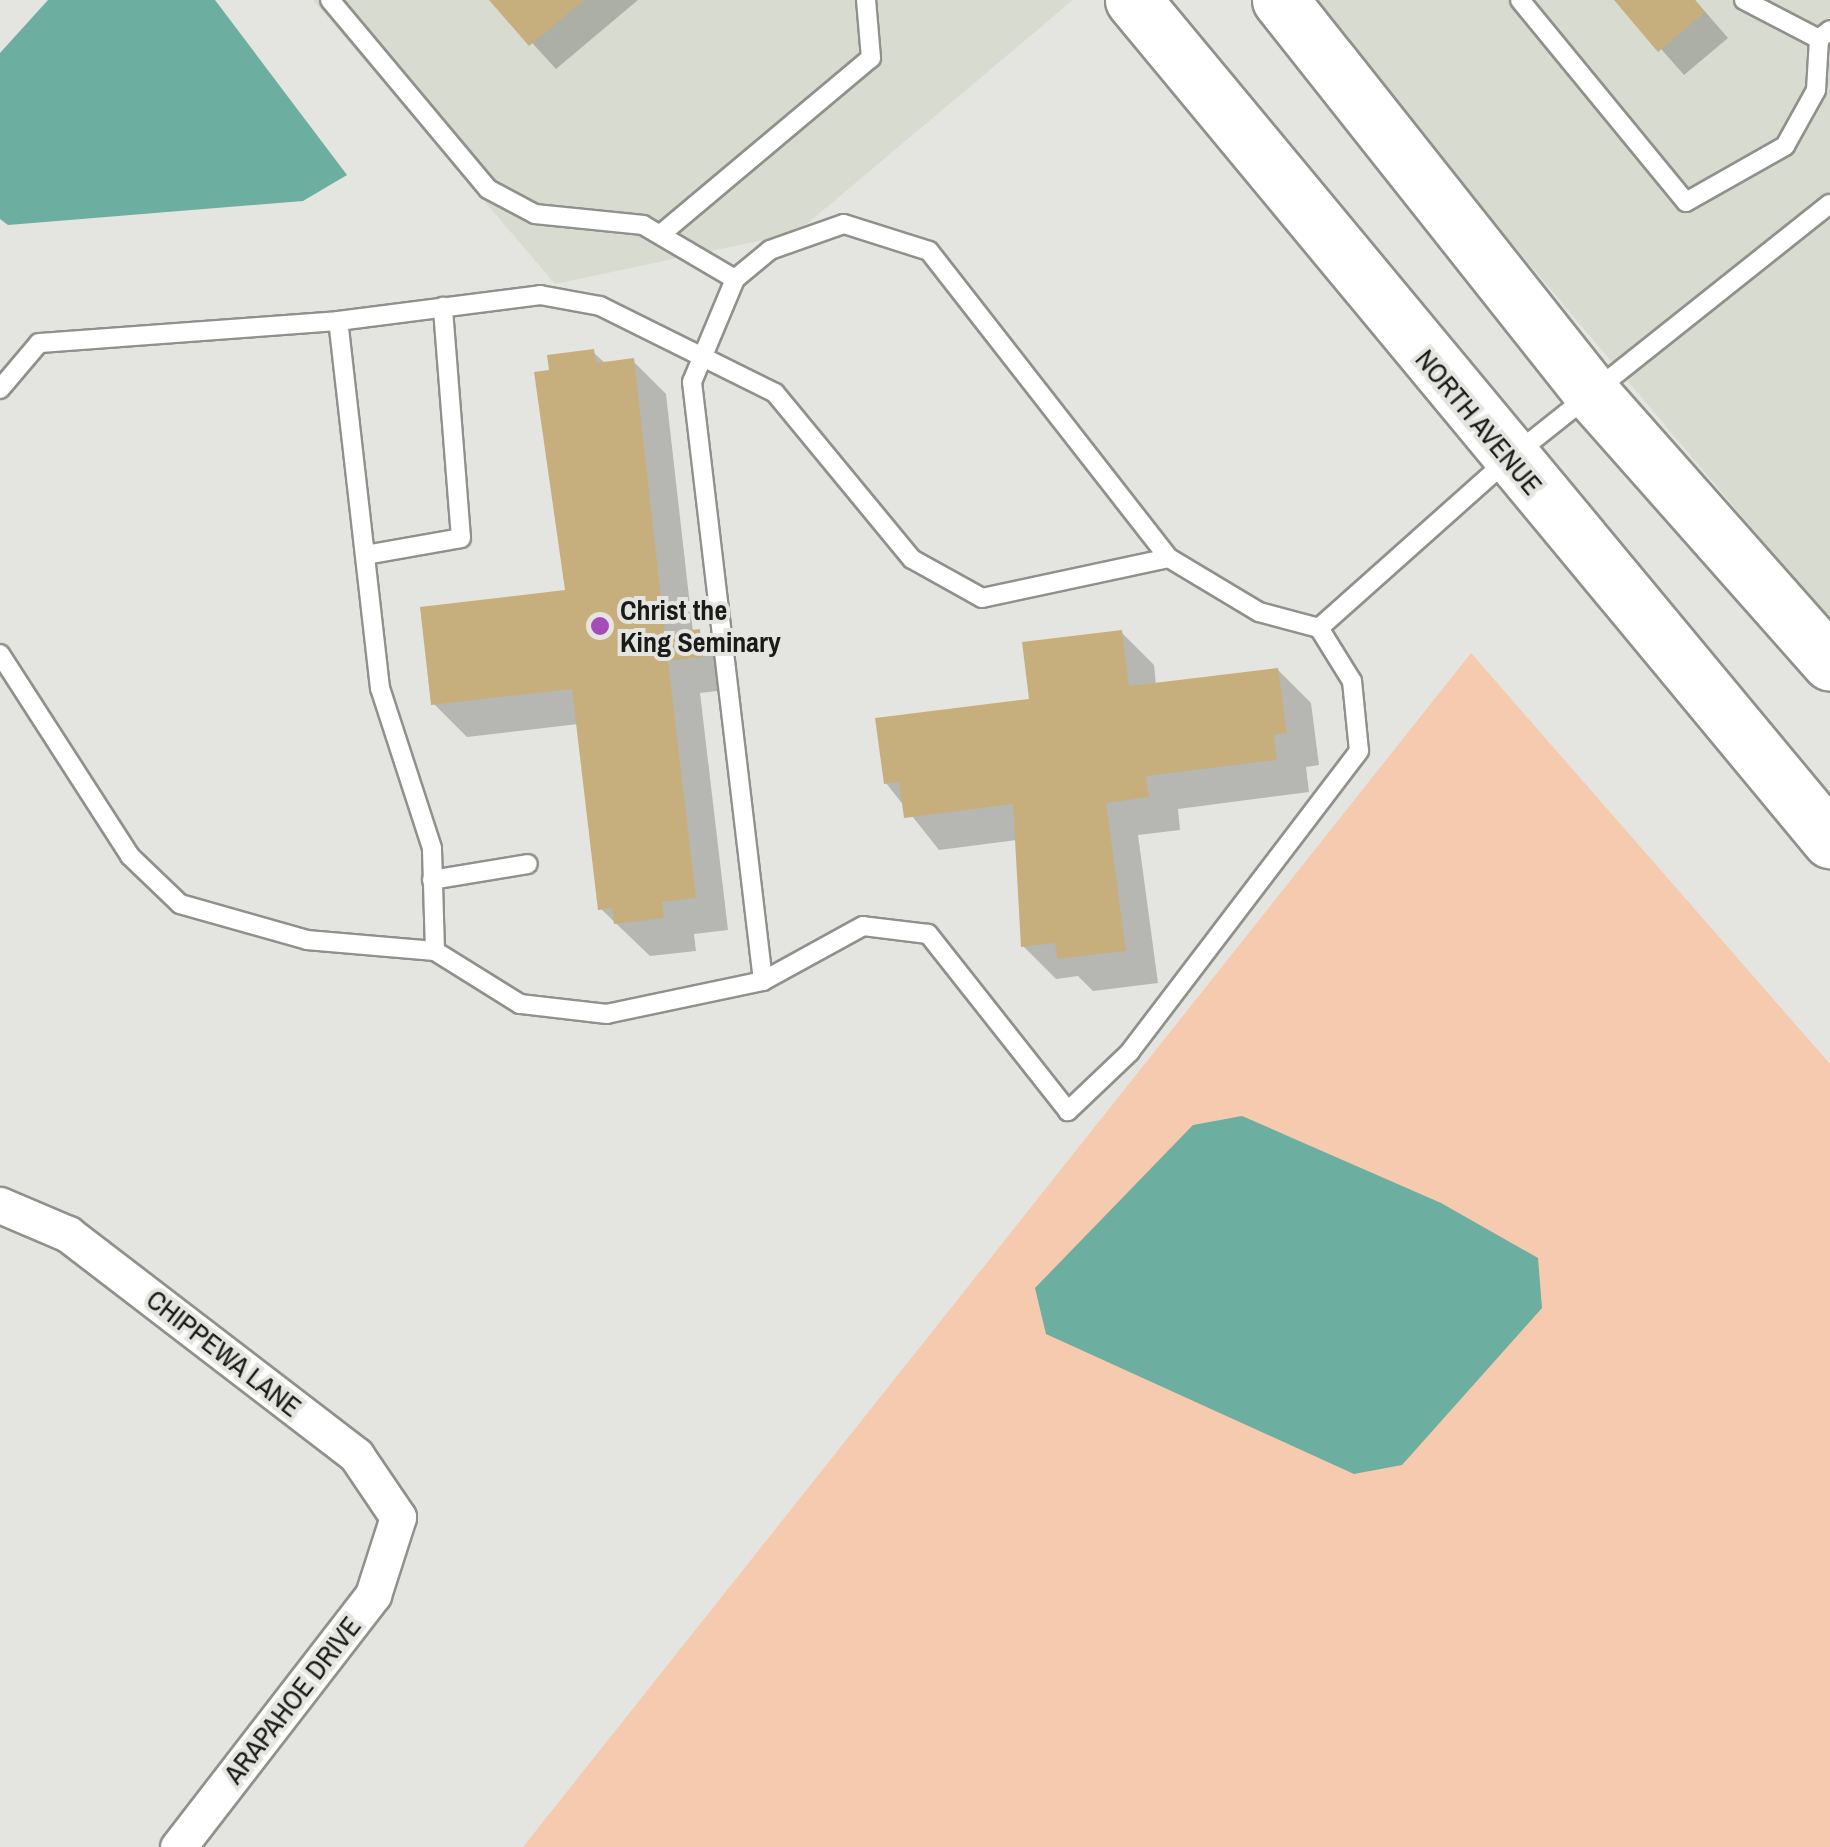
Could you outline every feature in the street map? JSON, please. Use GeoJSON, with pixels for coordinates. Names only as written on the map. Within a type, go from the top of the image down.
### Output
{"type":"FeatureCollection","features":[{"type":"Feature","properties":{"kind":"main road","name":"NORTH AVENUE"},"geometry":{"type":"LineString","coordinates":[[1134,0],[1510,459],[1830,840]]}},
{"type":"Feature","properties":{"kind":"main road"},"geometry":{"type":"LineString","coordinates":[[1280,0],[1594,396],[1830,662]]}},
{"type":"Feature","properties":{"kind":"street","name":"CHIPPEWA LANE"},"geometry":{"type":"LineString","coordinates":[[0,1205],[68,1234],[356,1455],[398,1517],[391,1545]]}},
{"type":"Feature","properties":{"kind":"street","name":"ARAPAHOE DRIVE"},"geometry":{"type":"LineString","coordinates":[[178,1847],[373,1594],[391,1545]]}},
{"type":"Feature","properties":{"kind":"lane"},"geometry":{"type":"LineString","coordinates":[[330,0],[488,189],[535,214],[661,234],[735,278]]}},
{"type":"Feature","properties":{"kind":"lane"},"geometry":{"type":"LineString","coordinates":[[661,234],[871,58],[866,0]]}},
{"type":"Feature","properties":{"kind":"lane"},"geometry":{"type":"LineString","coordinates":[[1520,0],[1686,202],[1785,146],[1816,90],[1824,35],[1744,0]]}},
{"type":"Feature","properties":{"kind":"lane"},"geometry":{"type":"LineString","coordinates":[[1319,628],[1510,459],[1594,396],[1830,204]]}},
{"type":"Feature","properties":{"kind":"lane"},"geometry":{"type":"LineString","coordinates":[[0,654],[130,856],[180,904],[307,940],[435,951],[520,1004],[607,1014],[763,981],[863,926],[928,934],[1068,1111],[1130,1052],[1359,751],[1352,681],[1319,628],[1260,612],[1169,558],[928,251],[844,224],[770,250],[735,278],[692,382],[763,981]]}},
{"type":"Feature","properties":{"kind":"lane"},"geometry":{"type":"LineString","coordinates":[[0,390],[39,343],[338,322],[540,295],[600,306],[705,351],[775,393],[912,560],[982,598],[1169,558]]}},
{"type":"Feature","properties":{"kind":"lane"},"geometry":{"type":"LineString","coordinates":[[364,556],[461,538],[444,308]]}},
{"type":"Feature","properties":{"kind":"lane"},"geometry":{"type":"LineString","coordinates":[[338,322],[380,688],[432,848],[435,951]]}},
{"type":"Feature","properties":{"kind":"lane"},"geometry":{"type":"LineString","coordinates":[[432,880],[528,864]]}},
{"type":"Feature","properties":{"kind":"shaded area"},"geometry":{"type":"Polygon","coordinates":[[[48,0],[215,0],[347,175],[303,201],[8,225],[0,219],[0,53],[48,0]]]}},
{"type":"Feature","properties":{"kind":"shaded area"},"geometry":{"type":"Polygon","coordinates":[[[313,0],[1073,0],[796,233],[555,284],[313,0]]]}},
{"type":"Feature","properties":{"kind":"shaded area"},"geometry":{"type":"Polygon","coordinates":[[[1307,0],[1830,0],[1830,621],[1307,0]]]}},
{"type":"Feature","properties":{"kind":"shaded area"},"geometry":{"type":"Polygon","coordinates":[[[1471,653],[1830,1064],[1830,1847],[523,1847],[1471,653]]]}},
{"type":"Feature","properties":{"kind":"shaded area"},"geometry":{"type":"Polygon","coordinates":[[[1242,1116],[1441,1203],[1538,1258],[1542,1308],[1402,1465],[1354,1474],[1046,1334],[1035,1288],[1193,1125],[1242,1116]]]}},
{"type":"Feature","properties":{"kind":"building"},"geometry":{"type":"Polygon","coordinates":[[[489,0],[584,0],[529,46],[489,0]]]}},
{"type":"Feature","properties":{"kind":"building"},"geometry":{"type":"Polygon","coordinates":[[[1614,0],[1695,0],[1705,12],[1658,52],[1614,0]]]}},
{"type":"Feature","properties":{"kind":"building"},"geometry":{"type":"Polygon","coordinates":[[[594,349],[596,363],[634,358],[665,633],[700,629],[703,657],[668,661],[696,898],[662,902],[664,918],[614,924],[612,908],[598,910],[572,689],[431,705],[420,607],[565,590],[534,372],[549,370],[547,355],[594,349]]]}},
{"type":"Feature","properties":{"kind":"building"},"geometry":{"type":"Polygon","coordinates":[[[1122,630],[1129,686],[1278,668],[1287,733],[1274,735],[1277,760],[1146,776],[1149,797],[1106,803],[1126,951],[1057,959],[1055,943],[1021,947],[1013,804],[904,818],[899,782],[884,784],[875,718],[1029,699],[1022,642],[1122,630]]]}},
{"type":"Feature","properties":{"kind":"place","name":"Christ the King Seminary"},"geometry":{"type":"Point","coordinates":[600,626]}}]}
